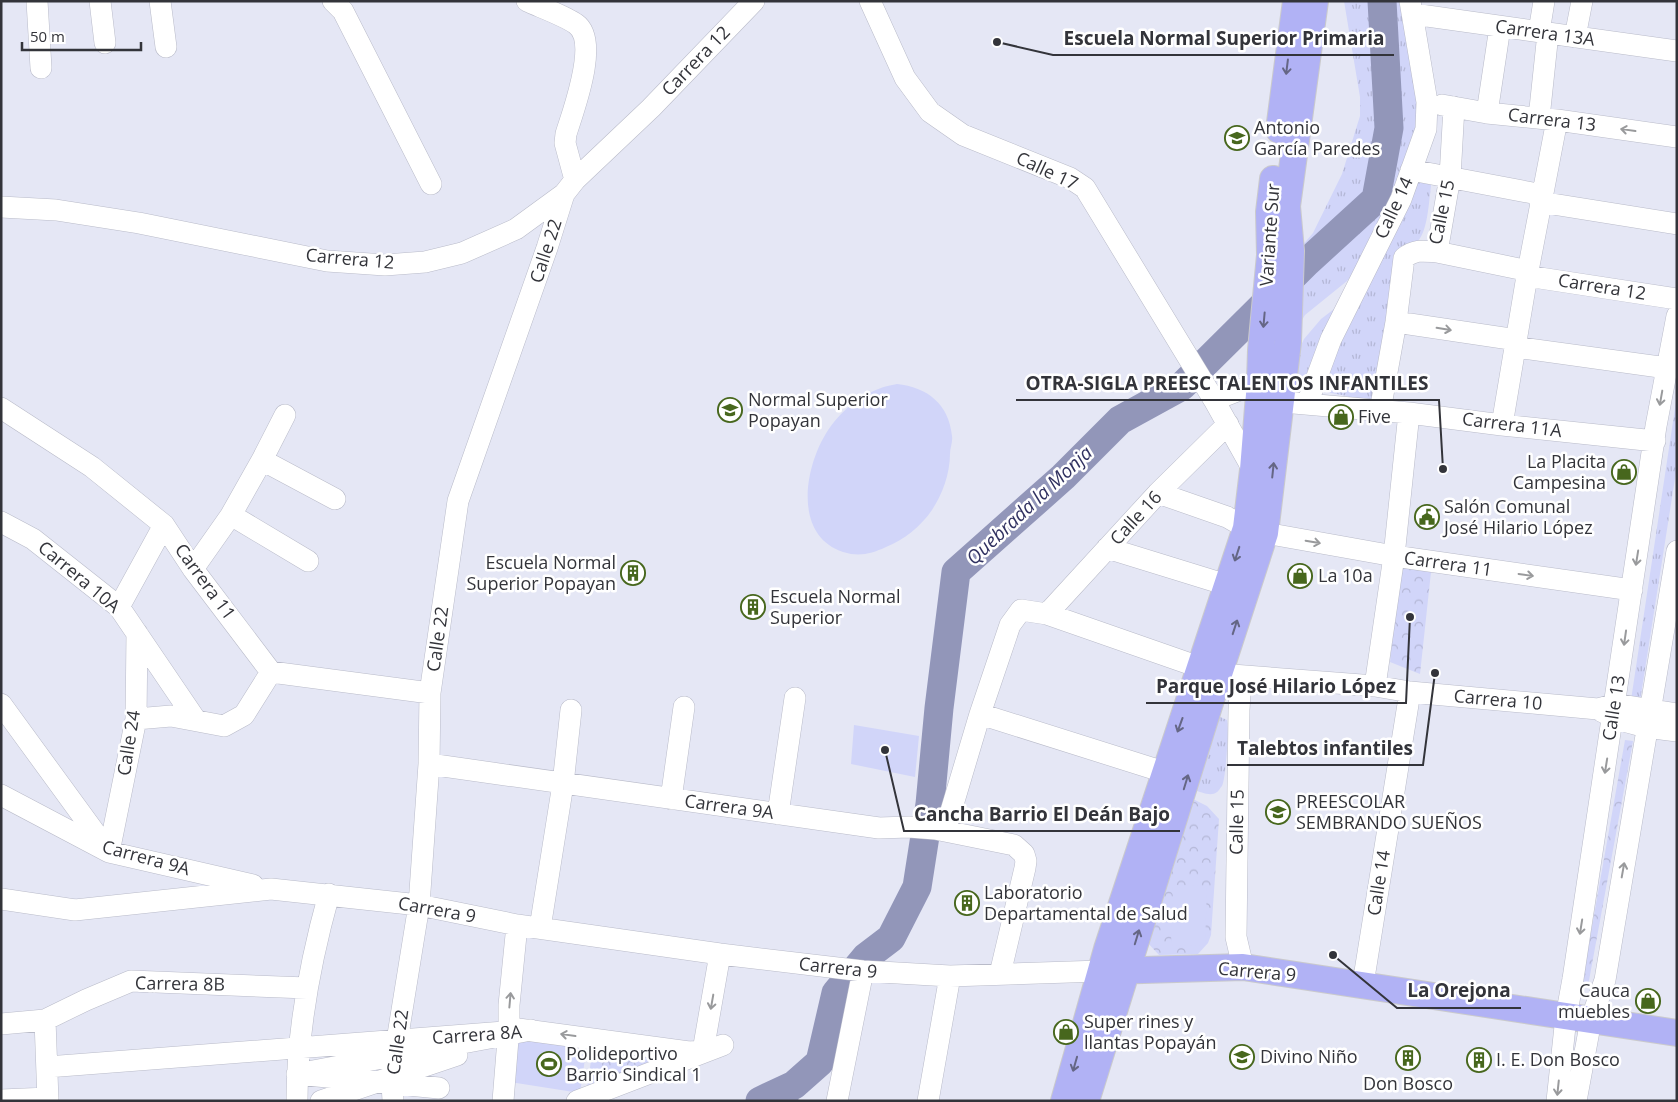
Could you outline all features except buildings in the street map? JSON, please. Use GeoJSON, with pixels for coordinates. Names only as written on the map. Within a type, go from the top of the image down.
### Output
{"type":"FeatureCollection","features":[{"type":"Feature","properties":{"kind":"main road","name":"Variante Sur"},"geometry":{"type":"LineString","coordinates":[[1256,530],[1286,371],[1288,342],[1280,253],[1269,212],[1296,1]]}},
{"type":"Feature","properties":{"kind":"main road","name":"Variante Sur"},"geometry":{"type":"LineString","coordinates":[[1256,530],[1253,470],[1261,350],[1280,253],[1315,1]]}},
{"type":"Feature","properties":{"kind":"main road"},"geometry":{"type":"LineString","coordinates":[[1064,1101],[1107,949],[1164,772],[1220,673],[1227,585],[1256,530]]}},
{"type":"Feature","properties":{"kind":"main road"},"geometry":{"type":"LineString","coordinates":[[1086,1101],[1220,673],[1256,530]]}},
{"type":"Feature","properties":{"kind":"main road","name":"Carrera 9"},"geometry":{"type":"LineString","coordinates":[[1101,972],[1243,967],[1677,1033]]}},
{"type":"Feature","properties":{"kind":"street"},"geometry":{"type":"LineString","coordinates":[[37,1],[41,68]]}},
{"type":"Feature","properties":{"kind":"street"},"geometry":{"type":"LineString","coordinates":[[100,1],[105,42]]}},
{"type":"Feature","properties":{"kind":"street"},"geometry":{"type":"LineString","coordinates":[[160,1],[166,47]]}},
{"type":"Feature","properties":{"kind":"street"},"geometry":{"type":"LineString","coordinates":[[333,1],[343,11],[431,184]]}},
{"type":"Feature","properties":{"kind":"street"},"geometry":{"type":"LineString","coordinates":[[527,1],[577,24],[584,34],[583,80],[566,134],[565,143],[569,187]]}},
{"type":"Feature","properties":{"kind":"street","name":"Carrera 12"},"geometry":{"type":"LineString","coordinates":[[1,206],[56,210],[139,223],[327,261],[385,265],[425,262],[462,253],[516,229],[569,187],[651,108],[754,1]]}},
{"type":"Feature","properties":{"kind":"street","name":"Calle 17"},"geometry":{"type":"LineString","coordinates":[[870,1],[904,78],[930,112],[963,134],[1070,178],[1085,188],[1180,347],[1210,393],[1253,470]]}},
{"type":"Feature","properties":{"kind":"street"},"geometry":{"type":"LineString","coordinates":[[1502,425],[1542,198],[1548,119],[1544,1]]}},
{"type":"Feature","properties":{"kind":"street"},"geometry":{"type":"LineString","coordinates":[[1575,37],[1582,1]]}},
{"type":"Feature","properties":{"kind":"street","name":"Carrera 13A"},"geometry":{"type":"LineString","coordinates":[[1412,8],[1500,27],[1677,51]]}},
{"type":"Feature","properties":{"kind":"street","name":"Calle 14"},"geometry":{"type":"LineString","coordinates":[[1307,404],[1332,339],[1400,199],[1426,129],[1427,102],[1412,8]]}},
{"type":"Feature","properties":{"kind":"street"},"geometry":{"type":"LineString","coordinates":[[1487,113],[1500,27]]}},
{"type":"Feature","properties":{"kind":"street","name":"Carrera 13"},"geometry":{"type":"LineString","coordinates":[[1427,102],[1487,113],[1548,119],[1677,137]]}},
{"type":"Feature","properties":{"kind":"street","name":"Calle 15"},"geometry":{"type":"LineString","coordinates":[[1380,410],[1396,322],[1404,258],[1410,253],[1417,251],[1437,252],[1450,177],[1454,107]]}},
{"type":"Feature","properties":{"kind":"street"},"geometry":{"type":"LineString","coordinates":[[1411,170],[1677,224]]}},
{"type":"Feature","properties":{"kind":"street","name":"Calle 22"},"geometry":{"type":"LineString","coordinates":[[393,1092],[397,1041],[419,905],[430,764],[430,694],[458,501],[569,187]]}},
{"type":"Feature","properties":{"kind":"street","name":"Carrera 12"},"geometry":{"type":"LineString","coordinates":[[1437,252],[1528,274],[1677,299]]}},
{"type":"Feature","properties":{"kind":"street","name":"Calle 13"},"geometry":{"type":"LineString","coordinates":[[1557,1101],[1566,1017],[1573,980],[1609,710],[1632,590],[1677,316]]}},
{"type":"Feature","properties":{"kind":"street"},"geometry":{"type":"LineString","coordinates":[[1396,322],[1667,368]]}},
{"type":"Feature","properties":{"kind":"street"},"geometry":{"type":"LineString","coordinates":[[1210,393],[1260,382]]}},
{"type":"Feature","properties":{"kind":"street","name":"Carrera 11A"},"geometry":{"type":"LineString","coordinates":[[1280,402],[1409,413],[1655,441]]}},
{"type":"Feature","properties":{"kind":"street","name":"Carrera 11"},"geometry":{"type":"LineString","coordinates":[[1,408],[92,467],[164,525],[193,569],[271,672]]}},
{"type":"Feature","properties":{"kind":"street"},"geometry":{"type":"LineString","coordinates":[[1375,686],[1394,556],[1409,413]]}},
{"type":"Feature","properties":{"kind":"street"},"geometry":{"type":"LineString","coordinates":[[193,569],[232,515],[284,415]]}},
{"type":"Feature","properties":{"kind":"street","name":"Calle 16"},"geometry":{"type":"LineString","coordinates":[[1047,614],[1158,493],[1228,424]]}},
{"type":"Feature","properties":{"kind":"street"},"geometry":{"type":"LineString","coordinates":[[262,460],[335,499]]}},
{"type":"Feature","properties":{"kind":"street","name":"Carrera 11"},"geometry":{"type":"LineString","coordinates":[[1158,493],[1227,517],[1256,530],[1394,556],[1632,590]]}},
{"type":"Feature","properties":{"kind":"street"},"geometry":{"type":"LineString","coordinates":[[232,515],[308,562]]}},
{"type":"Feature","properties":{"kind":"street","name":"Carrera 10A"},"geometry":{"type":"LineString","coordinates":[[1,522],[33,539],[119,607],[195,720]]}},
{"type":"Feature","properties":{"kind":"street"},"geometry":{"type":"LineString","coordinates":[[119,607],[164,525]]}},
{"type":"Feature","properties":{"kind":"street"},"geometry":{"type":"LineString","coordinates":[[1107,548],[1227,585]]}},
{"type":"Feature","properties":{"kind":"street","name":"Calle 13"},"geometry":{"type":"LineString","coordinates":[[1576,1101],[1591,1020],[1605,980],[1649,719],[1674,588],[1677,551]]}},
{"type":"Feature","properties":{"kind":"street"},"geometry":{"type":"LineString","coordinates":[[940,830],[1010,625],[1021,610],[1047,614],[1220,673]]}},
{"type":"Feature","properties":{"kind":"street","name":"Calle 24"},"geometry":{"type":"LineString","coordinates":[[109,852],[136,719],[137,633]]}},
{"type":"Feature","properties":{"kind":"street"},"geometry":{"type":"LineString","coordinates":[[136,719],[171,716],[224,726],[244,715],[271,672],[430,694]]}},
{"type":"Feature","properties":{"kind":"street","name":"Calle 15"},"geometry":{"type":"LineString","coordinates":[[1220,673],[1239,710],[1236,937],[1243,967]]}},
{"type":"Feature","properties":{"kind":"street","name":"Carrera 10"},"geometry":{"type":"LineString","coordinates":[[1220,673],[1375,686],[1410,692],[1609,710]]}},
{"type":"Feature","properties":{"kind":"street","name":"Calle 14"},"geometry":{"type":"LineString","coordinates":[[1363,984],[1410,692]]}},
{"type":"Feature","properties":{"kind":"street"},"geometry":{"type":"LineString","coordinates":[[778,814],[794,698]]}},
{"type":"Feature","properties":{"kind":"street"},"geometry":{"type":"LineString","coordinates":[[1,704],[109,852]]}},
{"type":"Feature","properties":{"kind":"street"},"geometry":{"type":"LineString","coordinates":[[671,799],[684,707]]}},
{"type":"Feature","properties":{"kind":"street"},"geometry":{"type":"LineString","coordinates":[[540,928],[563,784],[572,710]]}},
{"type":"Feature","properties":{"kind":"street"},"geometry":{"type":"LineString","coordinates":[[1609,710],[1649,719],[1677,731]]}},
{"type":"Feature","properties":{"kind":"street"},"geometry":{"type":"LineString","coordinates":[[980,714],[1164,772]]}},
{"type":"Feature","properties":{"kind":"street"},"geometry":{"type":"LineString","coordinates":[[1649,719],[1677,714]]}},
{"type":"Feature","properties":{"kind":"street","name":"Carrera 9A"},"geometry":{"type":"LineString","coordinates":[[430,764],[879,828],[909,827],[940,830],[1014,845],[1020,848],[1026,861],[1000,974]]}},
{"type":"Feature","properties":{"kind":"street","name":"Carrera 9A"},"geometry":{"type":"LineString","coordinates":[[1,795],[109,852],[271,889]]}},
{"type":"Feature","properties":{"kind":"street","name":"Carrera 9"},"geometry":{"type":"LineString","coordinates":[[1,899],[75,910],[271,889],[419,905],[518,925],[863,972],[950,976],[1101,972]]}},
{"type":"Feature","properties":{"kind":"street"},"geometry":{"type":"LineString","coordinates":[[297,1101],[297,1074],[306,988],[328,894]]}},
{"type":"Feature","properties":{"kind":"street"},"geometry":{"type":"LineString","coordinates":[[504,1101],[509,1005],[518,925]]}},
{"type":"Feature","properties":{"kind":"street"},"geometry":{"type":"LineString","coordinates":[[713,1048],[720,954]]}},
{"type":"Feature","properties":{"kind":"street"},"geometry":{"type":"LineString","coordinates":[[837,1101],[863,972]]}},
{"type":"Feature","properties":{"kind":"street"},"geometry":{"type":"LineString","coordinates":[[928,1101],[950,976]]}},
{"type":"Feature","properties":{"kind":"street","name":"Carrera 8B"},"geometry":{"type":"LineString","coordinates":[[1,1024],[45,1020],[86,1000],[131,982],[306,988]]}},
{"type":"Feature","properties":{"kind":"street"},"geometry":{"type":"LineString","coordinates":[[1,1100],[48,1100],[45,1020]]}},
{"type":"Feature","properties":{"kind":"street"},"geometry":{"type":"LineString","coordinates":[[509,1027],[690,1052],[713,1048]]}},
{"type":"Feature","properties":{"kind":"street"},"geometry":{"type":"LineString","coordinates":[[321,1101],[531,1030]]}},
{"type":"Feature","properties":{"kind":"street","name":"Carrera 8A"},"geometry":{"type":"LineString","coordinates":[[297,1074],[531,1030]]}},
{"type":"Feature","properties":{"kind":"street","name":"Carrera 8A"},"geometry":{"type":"LineString","coordinates":[[47,1067],[531,1030]]}},
{"type":"Feature","properties":{"kind":"street"},"geometry":{"type":"LineString","coordinates":[[577,1101],[713,1048]]}},
{"type":"Feature","properties":{"kind":"street"},"geometry":{"type":"LineString","coordinates":[[297,1074],[393,1092],[439,1088]]}},
{"type":"Feature","properties":{"kind":"green space"},"geometry":{"type":"Polygon","coordinates":[[[1344,1],[1402,1],[1416,94],[1417,124],[1397,195],[1361,264],[1347,281],[1305,315],[1299,325],[1300,248],[1313,233],[1342,174],[1360,116],[1360,97],[1344,1]]]}},
{"type":"Feature","properties":{"kind":"green space"},"geometry":{"type":"Polygon","coordinates":[[[1415,179],[1432,179],[1428,212],[1422,236],[1418,241],[1382,386],[1368,406],[1347,396],[1294,386],[1298,352],[1304,339],[1321,319],[1342,303],[1415,179]]]}},
{"type":"Feature","properties":{"kind":"green space"},"geometry":{"type":"Polygon","coordinates":[[[897,384],[927,393],[935,399],[946,415],[952,438],[949,469],[945,484],[939,498],[923,522],[906,536],[893,544],[870,553],[854,554],[843,552],[826,543],[815,529],[809,512],[810,473],[816,454],[834,422],[847,409],[862,397],[878,389],[897,384]]]}},
{"type":"Feature","properties":{"kind":"green space"},"geometry":{"type":"Polygon","coordinates":[[[1677,395],[1677,466],[1640,701],[1631,700],[1677,395]]]}},
{"type":"Feature","properties":{"kind":"green space"},"geometry":{"type":"Polygon","coordinates":[[[1400,565],[1431,572],[1420,674],[1390,662],[1400,565]]]}},
{"type":"Feature","properties":{"kind":"green space"},"geometry":{"type":"Polygon","coordinates":[[[1218,716],[1227,720],[1228,725],[1225,773],[1219,790],[1209,794],[1194,790],[1218,716]]]}},
{"type":"Feature","properties":{"kind":"green space"},"geometry":{"type":"Polygon","coordinates":[[[854,725],[919,736],[915,777],[851,764],[854,725]]]}},
{"type":"Feature","properties":{"kind":"green space"},"geometry":{"type":"Polygon","coordinates":[[[1625,740],[1633,741],[1588,986],[1582,983],[1625,740]]]}},
{"type":"Feature","properties":{"kind":"green space"},"geometry":{"type":"Polygon","coordinates":[[[1195,800],[1207,806],[1219,819],[1211,935],[1208,943],[1198,954],[1159,955],[1146,941],[1189,801],[1195,800]]]}},
{"type":"Feature","properties":{"kind":"green space"},"geometry":{"type":"Polygon","coordinates":[[[1173,885],[1207,886],[1205,946],[1171,945],[1173,885]]]}},
{"type":"Feature","properties":{"kind":"green space","name":"Polideportivo Barrio Sindical 1"},"geometry":{"type":"Polygon","coordinates":[[[517,1035],[587,1045],[580,1093],[510,1082],[517,1035]]]}},
{"type":"Feature","properties":{"kind":"green space"},"geometry":{"type":"Polygon","coordinates":[[[593,1046],[671,1057],[587,1089],[593,1046]]]}},
{"type":"Feature","properties":{"kind":"waterway","name":"Quebrada la Monja"},"geometry":{"type":"LineString","coordinates":[[760,1101],[794,1085],[820,1062],[836,993],[866,957],[891,938],[917,887],[930,804],[939,708],[956,572],[1063,477],[1120,420],[1182,386],[1307,262],[1376,199],[1389,128],[1382,1]]}},
{"type":"Feature","properties":{"kind":"waterway"},"geometry":{"type":"LineString","coordinates":[[794,1085],[796,1100]]}},
{"type":"Feature","properties":{"kind":"place","name":"Escuela Normal Superior Primaria"},"geometry":{"type":"Point","coordinates":[997,42]}},
{"type":"Feature","properties":{"kind":"place","name":"Antonio García Paredes"},"geometry":{"type":"Point","coordinates":[1237,138]}},
{"type":"Feature","properties":{"kind":"place","name":"Normal Superior Popayan"},"geometry":{"type":"Point","coordinates":[730,410]}},
{"type":"Feature","properties":{"kind":"place","name":"Five"},"geometry":{"type":"Point","coordinates":[1341,417]}},
{"type":"Feature","properties":{"kind":"place","name":"OTRA-SIGLA PREESC TALENTOS INFANTILES"},"geometry":{"type":"Point","coordinates":[1443,469]}},
{"type":"Feature","properties":{"kind":"place","name":"La Placita Campesina"},"geometry":{"type":"Point","coordinates":[1624,472]}},
{"type":"Feature","properties":{"kind":"place","name":"Salón Comunal José Hilario López"},"geometry":{"type":"Point","coordinates":[1427,517]}},
{"type":"Feature","properties":{"kind":"place","name":"Escuela Normal Superior Popayan"},"geometry":{"type":"Point","coordinates":[633,573]}},
{"type":"Feature","properties":{"kind":"place","name":"La 10a"},"geometry":{"type":"Point","coordinates":[1300,576]}},
{"type":"Feature","properties":{"kind":"place","name":"Escuela Normal Superior"},"geometry":{"type":"Point","coordinates":[753,607]}},
{"type":"Feature","properties":{"kind":"place","name":"Parque José Hilario López"},"geometry":{"type":"Point","coordinates":[1410,617]}},
{"type":"Feature","properties":{"kind":"place","name":"Talebtos infantiles"},"geometry":{"type":"Point","coordinates":[1435,673]}},
{"type":"Feature","properties":{"kind":"place","name":"Cancha Barrio El Deán Bajo"},"geometry":{"type":"Point","coordinates":[885,750]}},
{"type":"Feature","properties":{"kind":"place","name":"PREESCOLAR SEMBRANDO SUEÑOS"},"geometry":{"type":"Point","coordinates":[1278,812]}},
{"type":"Feature","properties":{"kind":"place","name":"Laboratorio Departamental de Salud"},"geometry":{"type":"Point","coordinates":[967,903]}},
{"type":"Feature","properties":{"kind":"place","name":"La Orejona"},"geometry":{"type":"Point","coordinates":[1333,955]}},
{"type":"Feature","properties":{"kind":"place","name":"Cauca muebles"},"geometry":{"type":"Point","coordinates":[1648,1001]}},
{"type":"Feature","properties":{"kind":"place","name":"Super rines y llantas Popayán"},"geometry":{"type":"Point","coordinates":[1066,1032]}},
{"type":"Feature","properties":{"kind":"place","name":"Divino Niño"},"geometry":{"type":"Point","coordinates":[1242,1057]}},
{"type":"Feature","properties":{"kind":"place","name":"Don Bosco"},"geometry":{"type":"Point","coordinates":[1408,1058]}},
{"type":"Feature","properties":{"kind":"place","name":"I. E. Don Bosco"},"geometry":{"type":"Point","coordinates":[1479,1060]}},
{"type":"Feature","properties":{"kind":"place","name":"Polideportivo Barrio Sindical 1"},"geometry":{"type":"Point","coordinates":[549,1064]}}]}
